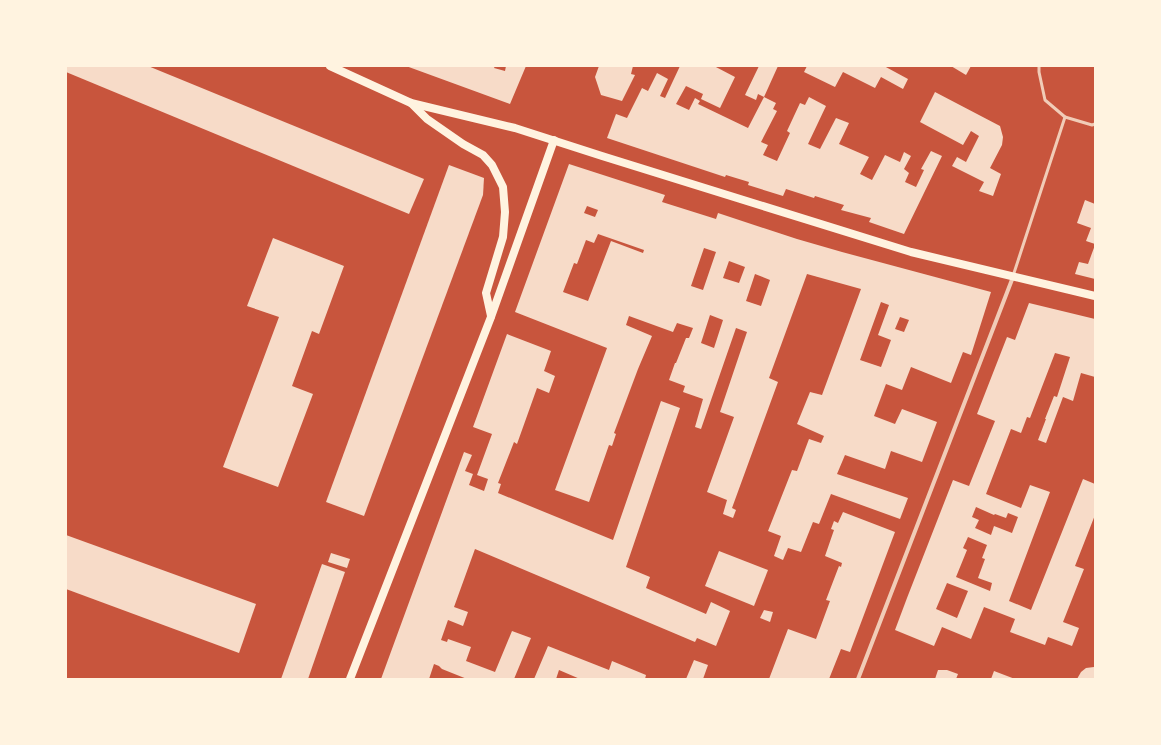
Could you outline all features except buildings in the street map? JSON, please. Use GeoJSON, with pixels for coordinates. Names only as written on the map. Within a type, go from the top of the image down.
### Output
{"type":"FeatureCollection","features":[{"type":"Feature","properties":{"kind":"main road"},"geometry":{"type":"LineString","coordinates":[[330,66],[411,103],[515,128],[911,252],[1095,296]]}},
{"type":"Feature","properties":{"kind":"main road"},"geometry":{"type":"LineString","coordinates":[[411,103],[427,119],[463,144],[483,155],[492,165],[503,187],[505,212],[503,238],[486,293],[491,317]]}},
{"type":"Feature","properties":{"kind":"main road"},"geometry":{"type":"LineString","coordinates":[[350,679],[491,317],[554,140]]}},
{"type":"Feature","properties":{"kind":"street"},"geometry":{"type":"LineString","coordinates":[[858,679],[1013,276]]}},
{"type":"Feature","properties":{"kind":"lane"},"geometry":{"type":"LineString","coordinates":[[1039,66],[1045,100],[1065,117],[1092,125],[1095,124]]}},
{"type":"Feature","properties":{"kind":"lane"},"geometry":{"type":"LineString","coordinates":[[1013,276],[1065,117]]}}]}
